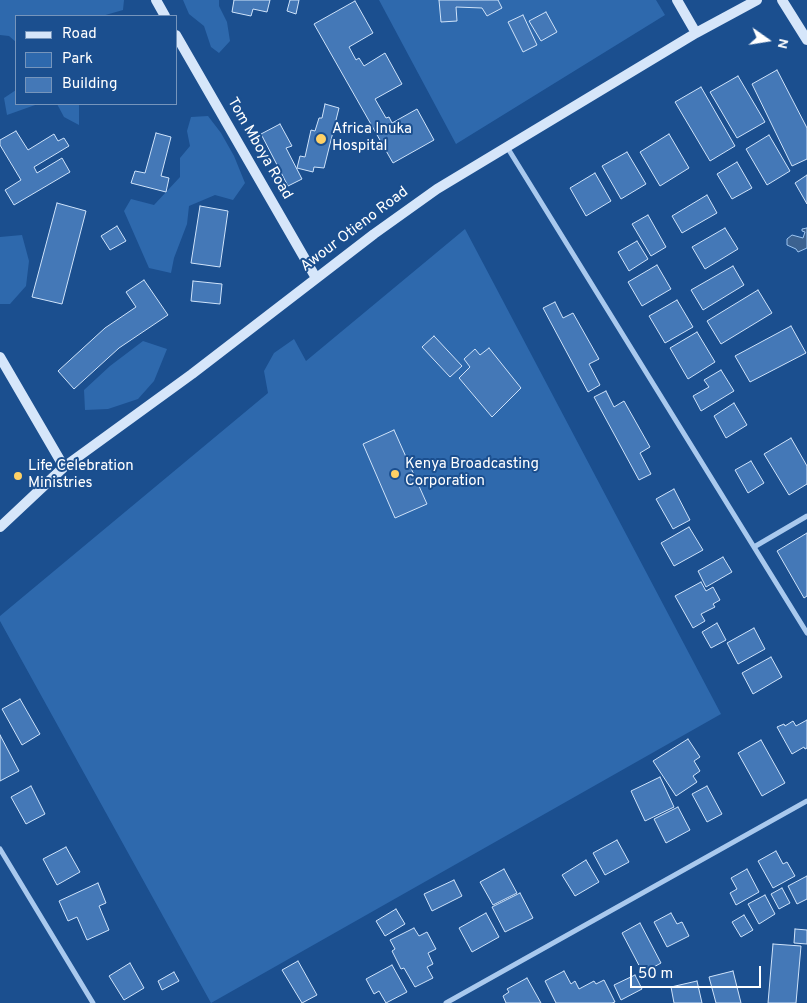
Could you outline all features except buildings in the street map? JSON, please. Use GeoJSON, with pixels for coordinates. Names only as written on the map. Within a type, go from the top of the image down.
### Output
{"type":"FeatureCollection","features":[{"type":"Feature","properties":{"kind":"main road"},"geometry":{"type":"LineString","coordinates":[[156,0],[164,15]]}},
{"type":"Feature","properties":{"kind":"main road"},"geometry":{"type":"LineString","coordinates":[[677,0],[696,33]]}},
{"type":"Feature","properties":{"kind":"main road","name":"Awour Otieno Road"},"geometry":{"type":"LineString","coordinates":[[0,527],[64,467],[192,374],[374,234],[437,189],[696,33],[757,0]]}},
{"type":"Feature","properties":{"kind":"main road"},"geometry":{"type":"LineString","coordinates":[[782,0],[807,40]]}},
{"type":"Feature","properties":{"kind":"main road","name":"Tom Mboya Road"},"geometry":{"type":"LineString","coordinates":[[178,38],[316,278]]}},
{"type":"Feature","properties":{"kind":"main road"},"geometry":{"type":"LineString","coordinates":[[0,357],[64,467]]}},
{"type":"Feature","properties":{"kind":"street"},"geometry":{"type":"LineString","coordinates":[[507,146],[807,633]]}},
{"type":"Feature","properties":{"kind":"street"},"geometry":{"type":"LineString","coordinates":[[754,547],[807,516]]}},
{"type":"Feature","properties":{"kind":"street"},"geometry":{"type":"LineString","coordinates":[[446,1003],[807,801]]}},
{"type":"Feature","properties":{"kind":"street"},"geometry":{"type":"LineString","coordinates":[[0,849],[93,1003]]}},
{"type":"Feature","properties":{"kind":"green space"},"geometry":{"type":"Polygon","coordinates":[[[0,0],[124,0],[123,10],[106,15],[15,15],[15,41],[9,36],[0,35],[0,0]]]}},
{"type":"Feature","properties":{"kind":"green space"},"geometry":{"type":"Polygon","coordinates":[[[183,0],[219,0],[219,6],[227,22],[230,41],[219,53],[211,47],[204,26],[189,14],[183,0]]]}},
{"type":"Feature","properties":{"kind":"green space"},"geometry":{"type":"Polygon","coordinates":[[[379,0],[656,0],[665,15],[456,144],[379,0]]]}},
{"type":"Feature","properties":{"kind":"green space"},"geometry":{"type":"Polygon","coordinates":[[[15,91],[15,105],[35,105],[7,115],[4,98],[15,91]]]}},
{"type":"Feature","properties":{"kind":"green space"},"geometry":{"type":"Polygon","coordinates":[[[58,105],[79,105],[79,125],[64,117],[58,105]]]}},
{"type":"Feature","properties":{"kind":"green space"},"geometry":{"type":"Polygon","coordinates":[[[208,116],[221,133],[234,156],[245,183],[233,200],[215,195],[189,206],[187,224],[174,258],[171,273],[149,268],[124,211],[131,199],[154,205],[180,177],[180,158],[190,146],[187,131],[191,117],[208,116]]]}},
{"type":"Feature","properties":{"kind":"green space"},"geometry":{"type":"Polygon","coordinates":[[[465,229],[721,714],[211,1003],[0,621],[0,616],[268,393],[264,371],[274,353],[294,339],[306,361],[465,229]]]}},
{"type":"Feature","properties":{"kind":"green space"},"geometry":{"type":"Polygon","coordinates":[[[22,235],[29,261],[26,286],[10,304],[0,304],[0,237],[22,235]]]}},
{"type":"Feature","properties":{"kind":"green space"},"geometry":{"type":"Polygon","coordinates":[[[143,341],[167,349],[154,381],[138,399],[108,409],[85,410],[84,390],[110,366],[143,341]]]}},
{"type":"Feature","properties":{"kind":"shaded area"},"geometry":{"type":"Polygon","coordinates":[[[807,228],[807,248],[798,252],[787,245],[787,239],[792,235],[803,238],[805,232],[802,229],[807,228]]]}},
{"type":"Feature","properties":{"kind":"place","name":"Africa Inuka Hospital"},"geometry":{"type":"Point","coordinates":[321,139]}},
{"type":"Feature","properties":{"kind":"place","name":"Kenya Broadcasting Corporation"},"geometry":{"type":"Point","coordinates":[395,474]}},
{"type":"Feature","properties":{"kind":"place","name":"Life Celebration Ministries"},"geometry":{"type":"Point","coordinates":[18,476]}}]}
